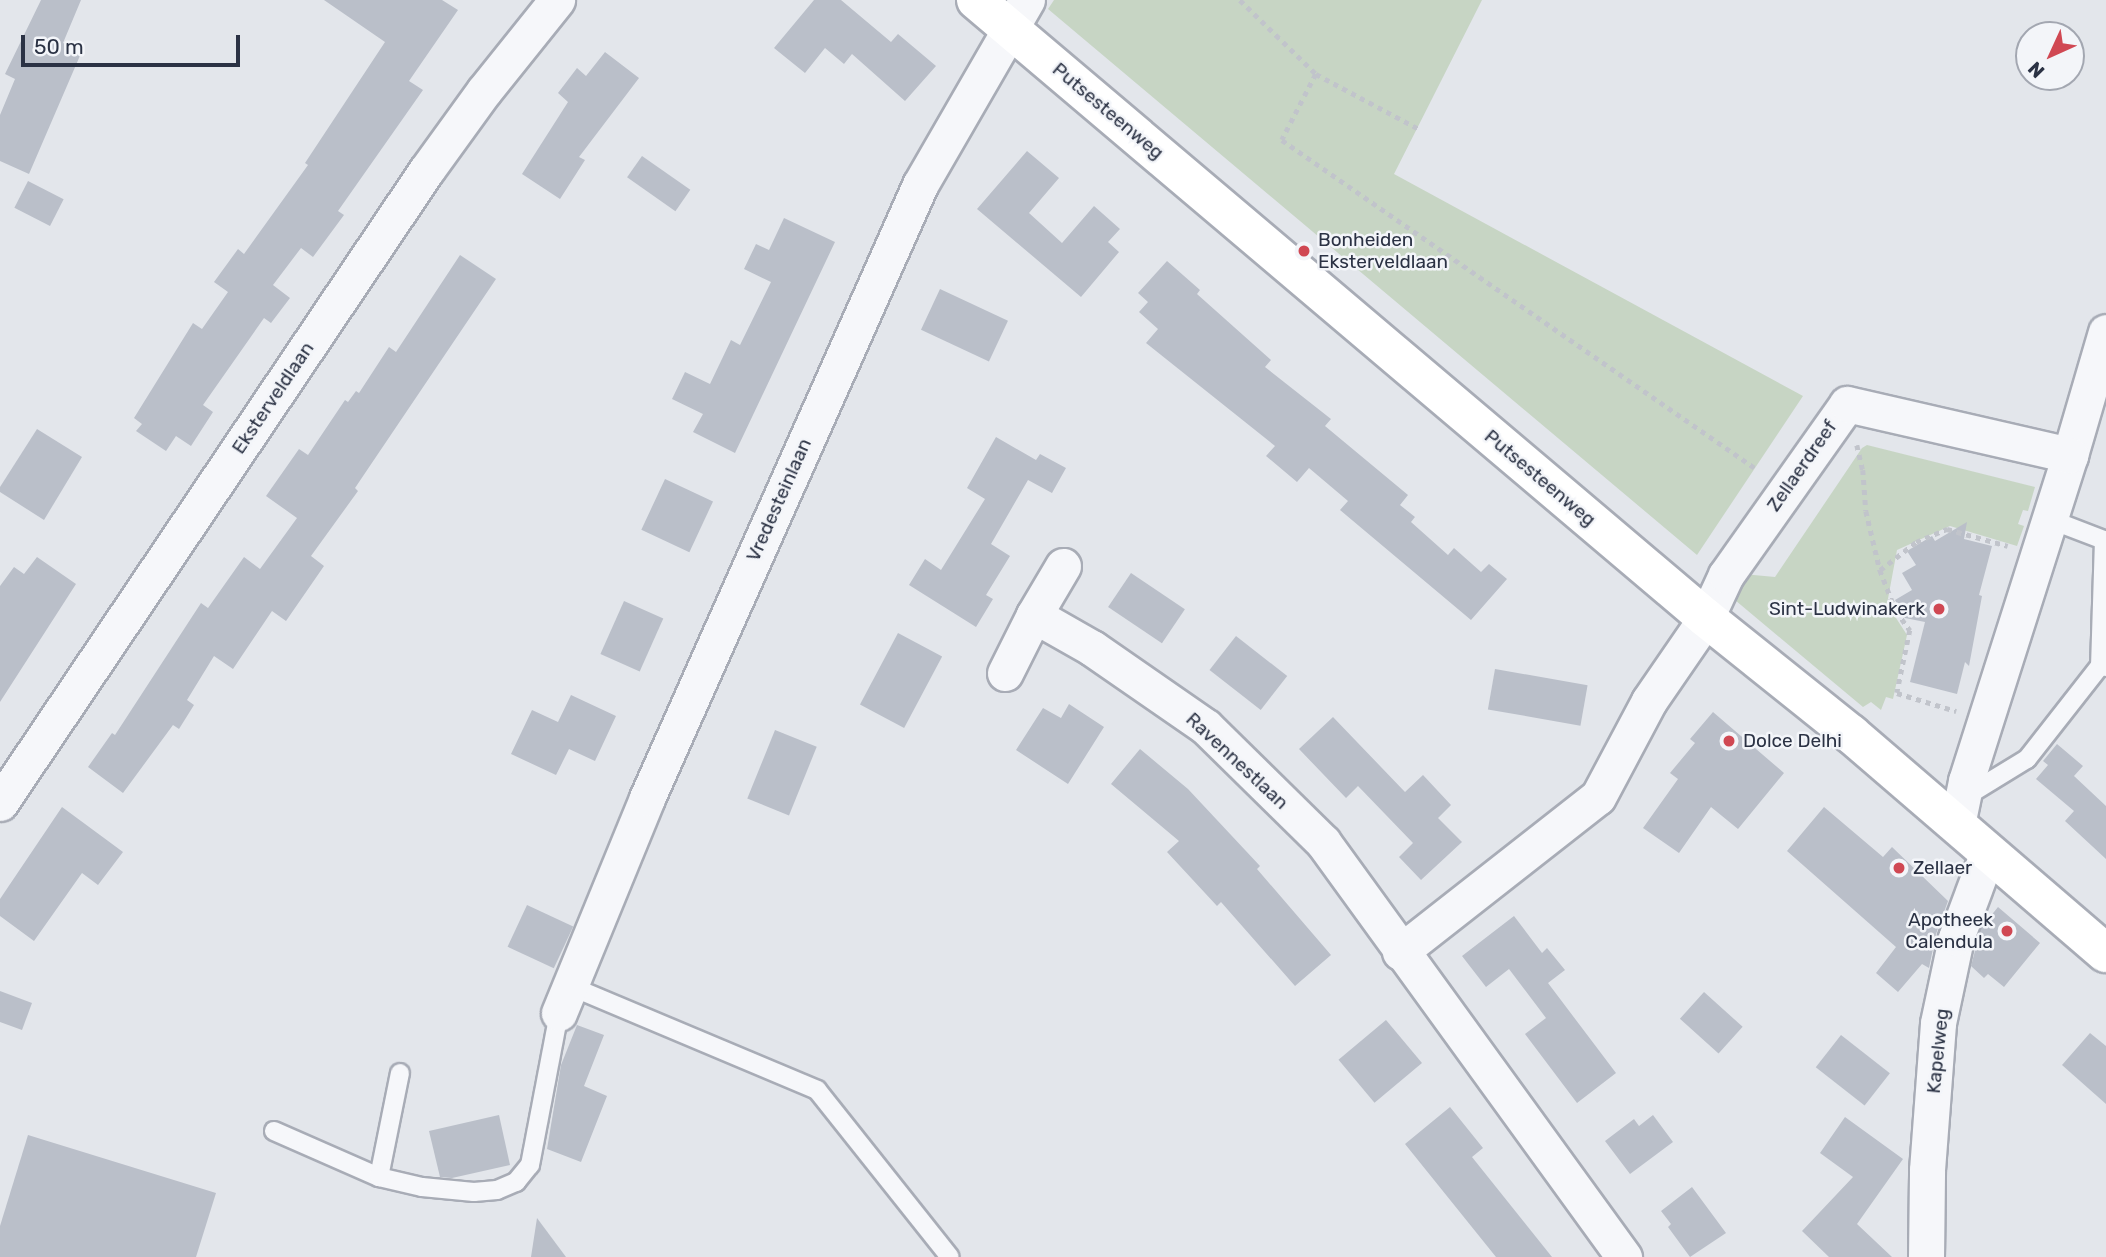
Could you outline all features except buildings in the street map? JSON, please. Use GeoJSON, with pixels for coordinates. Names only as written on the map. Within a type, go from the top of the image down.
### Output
{"type":"FeatureCollection","features":[{"type":"Feature","properties":{"kind":"main road","name":"Putsesteenweg"},"geometry":{"type":"LineString","coordinates":[[976,0],[1018,14],[1706,618],[1851,734],[1960,812],[1987,852],[2106,953]]}},
{"type":"Feature","properties":{"kind":"street","name":"Eksterveldlaan"},"geometry":{"type":"LineString","coordinates":[[0,803],[426,171],[484,91],[557,0]]}},
{"type":"Feature","properties":{"kind":"street","name":"Vredesteinlaan"},"geometry":{"type":"LineString","coordinates":[[564,999],[646,798],[920,185],[1018,14]]}},
{"type":"Feature","properties":{"kind":"street"},"geometry":{"type":"LineString","coordinates":[[1960,812],[1985,720],[2070,455],[2106,332]]}},
{"type":"Feature","properties":{"kind":"street","name":"Zellaerdreef"},"geometry":{"type":"LineString","coordinates":[[1706,618],[1726,575],[1847,404],[2070,455]]}},
{"type":"Feature","properties":{"kind":"street"},"geometry":{"type":"LineString","coordinates":[[1005,673],[1034,615],[1063,566]]}},
{"type":"Feature","properties":{"kind":"street","name":"Ravennestlaan"},"geometry":{"type":"LineString","coordinates":[[1034,615],[1092,648],[1206,727],[1323,842],[1624,1257]]}},
{"type":"Feature","properties":{"kind":"street"},"geometry":{"type":"LineString","coordinates":[[1400,951],[1598,797],[1648,701],[1706,618]]}},
{"type":"Feature","properties":{"kind":"street","name":"Kapelweg"},"geometry":{"type":"LineString","coordinates":[[1926,1257],[1927,1170],[1938,1023],[1956,938],[1987,852]]}},
{"type":"Feature","properties":{"kind":"lane"},"geometry":{"type":"LineString","coordinates":[[1960,812],[2027,759],[2103,667],[2104,540],[2049,519]]}},
{"type":"Feature","properties":{"kind":"lane"},"geometry":{"type":"LineString","coordinates":[[274,1131],[379,1177],[422,1187],[474,1192],[497,1190],[516,1182],[530,1165],[564,999],[817,1090],[950,1257]]}},
{"type":"Feature","properties":{"kind":"lane"},"geometry":{"type":"LineString","coordinates":[[379,1177],[400,1073]]}},
{"type":"Feature","properties":{"kind":"path"},"geometry":{"type":"LineString","coordinates":[[1240,0],[1315,74],[1417,128]]}},
{"type":"Feature","properties":{"kind":"path"},"geometry":{"type":"LineString","coordinates":[[1315,74],[1282,140],[1755,468]]}},
{"type":"Feature","properties":{"kind":"path"},"geometry":{"type":"LineString","coordinates":[[1847,404],[1863,470],[1866,510],[1880,570],[1896,611],[1910,630],[1897,693],[1985,720]]}},
{"type":"Feature","properties":{"kind":"path"},"geometry":{"type":"LineString","coordinates":[[1880,570],[1916,542],[1947,529],[2037,555]]}},
{"type":"Feature","properties":{"kind":"green space"},"geometry":{"type":"Polygon","coordinates":[[[1054,0],[1482,0],[1394,174],[1803,396],[1697,555],[1048,9],[1054,0]]]}},
{"type":"Feature","properties":{"kind":"green space"},"geometry":{"type":"Polygon","coordinates":[[[1867,445],[2035,487],[2028,511],[2023,510],[2018,524],[2024,526],[2017,546],[1950,526],[1897,550],[1887,604],[1907,635],[1893,699],[1886,697],[1881,710],[1871,702],[1863,707],[1729,595],[1743,574],[1775,577],[1862,448],[1867,445]]]}},
{"type":"Feature","properties":{"kind":"place","name":"Bonheiden Eksterveldlaan"},"geometry":{"type":"Point","coordinates":[1304,251]}},
{"type":"Feature","properties":{"kind":"place","name":"Sint-Ludwinakerk"},"geometry":{"type":"Point","coordinates":[1939,609]}},
{"type":"Feature","properties":{"kind":"place","name":"Dolce Delhi"},"geometry":{"type":"Point","coordinates":[1729,741]}},
{"type":"Feature","properties":{"kind":"place","name":"Zellaer"},"geometry":{"type":"Point","coordinates":[1899,868]}},
{"type":"Feature","properties":{"kind":"place","name":"Apotheek Calendula"},"geometry":{"type":"Point","coordinates":[2007,931]}}]}
